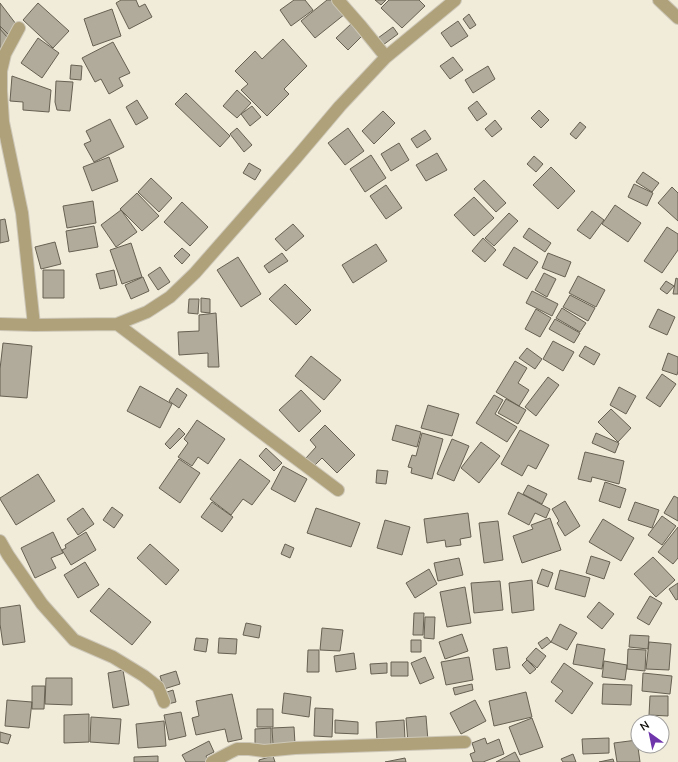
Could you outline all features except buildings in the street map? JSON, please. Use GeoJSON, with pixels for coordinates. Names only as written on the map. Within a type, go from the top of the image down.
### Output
{"type":"FeatureCollection","features":[{"type":"Feature","properties":{"kind":"street"},"geometry":{"type":"LineString","coordinates":[[338,0],[386,57]]}},
{"type":"Feature","properties":{"kind":"street"},"geometry":{"type":"LineString","coordinates":[[0,324],[117,324],[147,312],[165,301],[195,273],[340,106],[386,57],[455,0]]}},
{"type":"Feature","properties":{"kind":"street"},"geometry":{"type":"LineString","coordinates":[[659,0],[678,18]]}},
{"type":"Feature","properties":{"kind":"street"},"geometry":{"type":"LineString","coordinates":[[19,28],[5,54],[1,71],[1,91],[3,122],[22,213],[34,325]]}},
{"type":"Feature","properties":{"kind":"street"},"geometry":{"type":"LineString","coordinates":[[117,324],[338,490]]}},
{"type":"Feature","properties":{"kind":"street"},"geometry":{"type":"LineString","coordinates":[[0,541],[42,604],[74,640],[113,657],[144,676],[158,687],[164,702]]}},
{"type":"Feature","properties":{"kind":"street"},"geometry":{"type":"LineString","coordinates":[[212,762],[238,749],[264,751],[295,748],[465,742]]}}]}
